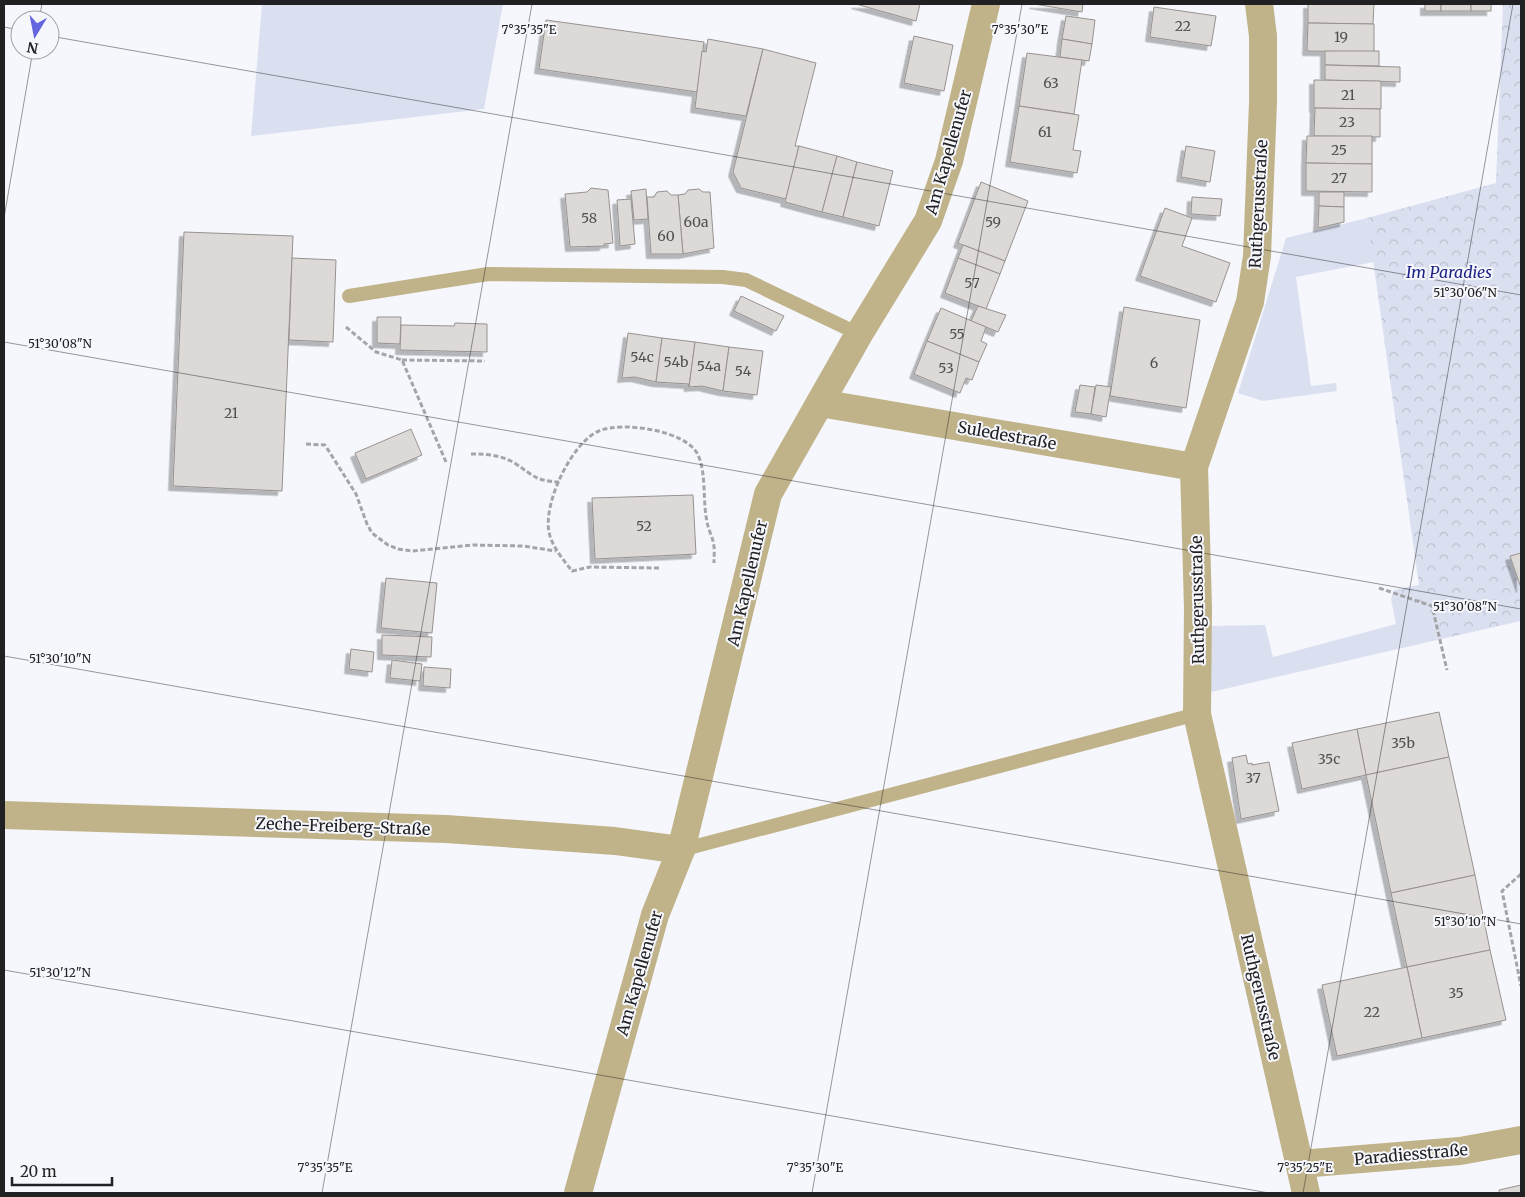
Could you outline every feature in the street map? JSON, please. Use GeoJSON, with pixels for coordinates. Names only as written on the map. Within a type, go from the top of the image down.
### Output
{"type":"FeatureCollection","features":[{"type":"Feature","properties":{"kind":"street","name":"Am Kapellenufer"},"geometry":{"type":"LineString","coordinates":[[578,1193],[655,914],[682,850],[768,494],[859,334],[928,221],[949,162],[986,4]]}},
{"type":"Feature","properties":{"kind":"street","name":"Ruthgerusstraße"},"geometry":{"type":"LineString","coordinates":[[1259,4],[1263,36],[1263,102],[1256,256],[1250,302],[1194,467],[1198,608],[1197,714],[1306,1193]]}},
{"type":"Feature","properties":{"kind":"street","name":"Suledestraße"},"geometry":{"type":"LineString","coordinates":[[820,403],[1194,467]]}},
{"type":"Feature","properties":{"kind":"street","name":"Zeche-Freiberg-Straße"},"geometry":{"type":"LineString","coordinates":[[4,814],[446,829],[615,841],[682,850]]}},
{"type":"Feature","properties":{"kind":"street","name":"Paradiesstraße"},"geometry":{"type":"LineString","coordinates":[[1300,1164],[1460,1151],[1521,1140]]}},
{"type":"Feature","properties":{"kind":"lane"},"geometry":{"type":"LineString","coordinates":[[349,296],[488,274],[723,277],[746,280],[859,334]]}},
{"type":"Feature","properties":{"kind":"lane"},"geometry":{"type":"LineString","coordinates":[[682,850],[1197,714]]}},
{"type":"Feature","properties":{"kind":"path"},"geometry":{"type":"LineString","coordinates":[[346,327],[376,352],[402,360],[485,361]]}},
{"type":"Feature","properties":{"kind":"path"},"geometry":{"type":"LineString","coordinates":[[402,360],[446,462]]}},
{"type":"Feature","properties":{"kind":"path"},"geometry":{"type":"LineString","coordinates":[[659,568],[590,566],[572,571],[557,551],[549,530],[548,520],[558,482],[578,448],[598,431],[609,428],[650,430],[675,436],[697,454],[708,527],[714,541],[714,564]]}},
{"type":"Feature","properties":{"kind":"path"},"geometry":{"type":"LineString","coordinates":[[306,444],[325,445],[356,494],[372,533],[398,549],[412,551],[481,545],[523,546],[557,551]]}},
{"type":"Feature","properties":{"kind":"path"},"geometry":{"type":"LineString","coordinates":[[471,454],[496,456],[516,464],[533,478],[558,482]]}},
{"type":"Feature","properties":{"kind":"path"},"geometry":{"type":"LineString","coordinates":[[1379,588],[1432,606],[1447,670]]}},
{"type":"Feature","properties":{"kind":"path"},"geometry":{"type":"LineString","coordinates":[[1521,874],[1502,891],[1521,986]]}},
{"type":"Feature","properties":{"kind":"green space"},"geometry":{"type":"Polygon","coordinates":[[[262,4],[503,4],[484,109],[251,136],[262,4]]]}},
{"type":"Feature","properties":{"kind":"green space","name":"Im Paradies"},"geometry":{"type":"Polygon","coordinates":[[[1503,4],[1521,4],[1521,553],[1510,557],[1521,588],[1521,621],[1437,640],[1429,608],[1398,597],[1391,599],[1394,590],[1419,585],[1367,218],[1496,183],[1503,4]]]}},
{"type":"Feature","properties":{"kind":"green space"},"geometry":{"type":"Polygon","coordinates":[[[1367,218],[1374,262],[1296,277],[1311,386],[1336,383],[1337,391],[1263,401],[1238,393],[1286,238],[1367,218]]]}},
{"type":"Feature","properties":{"kind":"green space"},"geometry":{"type":"Polygon","coordinates":[[[1398,597],[1430,608],[1437,640],[1207,693],[1208,626],[1265,625],[1273,657],[1396,624],[1391,599],[1398,597]]]}},
{"type":"Feature","properties":{"kind":"building"},"geometry":{"type":"Polygon","coordinates":[[[856,4],[920,4],[916,21],[856,4]]]}},
{"type":"Feature","properties":{"kind":"building"},"geometry":{"type":"Polygon","coordinates":[[[1034,4],[1083,4],[1082,12],[1034,4]]]}},
{"type":"Feature","properties":{"kind":"building"},"geometry":{"type":"Polygon","coordinates":[[[1308,4],[1374,4],[1373,24],[1308,23],[1308,4]]]}},
{"type":"Feature","properties":{"kind":"building"},"geometry":{"type":"Polygon","coordinates":[[[1425,4],[1441,4],[1441,11],[1425,11],[1425,4]]]}},
{"type":"Feature","properties":{"kind":"building"},"geometry":{"type":"Polygon","coordinates":[[[1441,4],[1471,4],[1471,11],[1441,11],[1441,4]]]}},
{"type":"Feature","properties":{"kind":"building"},"geometry":{"type":"Polygon","coordinates":[[[1471,4],[1491,4],[1491,11],[1471,11],[1471,4]]]}},
{"type":"Feature","properties":{"kind":"building"},"geometry":{"type":"Polygon","coordinates":[[[1154,7],[1216,16],[1211,46],[1150,37],[1154,7]]]}},
{"type":"Feature","properties":{"kind":"building"},"geometry":{"type":"Polygon","coordinates":[[[1066,16],[1095,20],[1092,44],[1062,39],[1066,16]]]}},
{"type":"Feature","properties":{"kind":"building"},"geometry":{"type":"Polygon","coordinates":[[[546,20],[704,42],[697,92],[539,69],[546,20]]]}},
{"type":"Feature","properties":{"kind":"building"},"geometry":{"type":"Polygon","coordinates":[[[1308,23],[1374,24],[1374,52],[1307,51],[1308,23]]]}},
{"type":"Feature","properties":{"kind":"building"},"geometry":{"type":"Polygon","coordinates":[[[914,36],[953,45],[944,91],[904,83],[914,36]]]}},
{"type":"Feature","properties":{"kind":"building"},"geometry":{"type":"Polygon","coordinates":[[[708,39],[763,49],[746,116],[695,108],[702,51],[706,52],[708,39]]]}},
{"type":"Feature","properties":{"kind":"building"},"geometry":{"type":"Polygon","coordinates":[[[1062,39],[1092,44],[1089,61],[1060,57],[1062,39]]]}},
{"type":"Feature","properties":{"kind":"building"},"geometry":{"type":"Polygon","coordinates":[[[763,49],[816,63],[795,146],[799,146],[786,199],[741,188],[733,172],[763,49]]]}},
{"type":"Feature","properties":{"kind":"building"},"geometry":{"type":"Polygon","coordinates":[[[1325,51],[1379,51],[1379,66],[1325,65],[1325,51]]]}},
{"type":"Feature","properties":{"kind":"building"},"geometry":{"type":"Polygon","coordinates":[[[1027,53],[1082,60],[1074,114],[1019,106],[1027,53]]]}},
{"type":"Feature","properties":{"kind":"building"},"geometry":{"type":"Polygon","coordinates":[[[1325,65],[1400,67],[1400,82],[1325,80],[1325,65]]]}},
{"type":"Feature","properties":{"kind":"building"},"geometry":{"type":"Polygon","coordinates":[[[1314,80],[1381,81],[1381,109],[1314,108],[1314,80]]]}},
{"type":"Feature","properties":{"kind":"building"},"geometry":{"type":"Polygon","coordinates":[[[1019,106],[1079,115],[1073,150],[1081,151],[1077,173],[1010,162],[1019,106]]]}},
{"type":"Feature","properties":{"kind":"building"},"geometry":{"type":"Polygon","coordinates":[[[1315,108],[1380,109],[1380,137],[1314,136],[1315,108]]]}},
{"type":"Feature","properties":{"kind":"building"},"geometry":{"type":"Polygon","coordinates":[[[1307,136],[1372,136],[1372,164],[1306,163],[1307,136]]]}},
{"type":"Feature","properties":{"kind":"building"},"geometry":{"type":"Polygon","coordinates":[[[799,146],[837,156],[822,212],[785,202],[799,146]]]}},
{"type":"Feature","properties":{"kind":"building"},"geometry":{"type":"Polygon","coordinates":[[[1186,146],[1215,151],[1210,182],[1181,177],[1186,146]]]}},
{"type":"Feature","properties":{"kind":"building"},"geometry":{"type":"Polygon","coordinates":[[[837,156],[857,162],[843,217],[822,212],[837,156]]]}},
{"type":"Feature","properties":{"kind":"building"},"geometry":{"type":"Polygon","coordinates":[[[857,162],[893,171],[879,226],[843,217],[857,162]]]}},
{"type":"Feature","properties":{"kind":"building"},"geometry":{"type":"Polygon","coordinates":[[[1306,163],[1372,164],[1372,192],[1306,191],[1306,163]]]}},
{"type":"Feature","properties":{"kind":"building"},"geometry":{"type":"Polygon","coordinates":[[[981,182],[1028,201],[1005,261],[958,243],[981,182]]]}},
{"type":"Feature","properties":{"kind":"building"},"geometry":{"type":"Polygon","coordinates":[[[591,188],[608,190],[613,243],[604,244],[604,246],[570,247],[565,194],[587,192],[591,188]]]}},
{"type":"Feature","properties":{"kind":"building"},"geometry":{"type":"Polygon","coordinates":[[[646,189],[648,219],[634,220],[631,191],[646,189]]]}},
{"type":"Feature","properties":{"kind":"building"},"geometry":{"type":"Polygon","coordinates":[[[699,189],[703,192],[710,192],[714,248],[683,254],[678,195],[685,194],[688,190],[699,189]]]}},
{"type":"Feature","properties":{"kind":"building"},"geometry":{"type":"Polygon","coordinates":[[[667,191],[671,195],[678,195],[683,254],[651,254],[647,197],[654,197],[657,192],[667,191]]]}},
{"type":"Feature","properties":{"kind":"building"},"geometry":{"type":"Polygon","coordinates":[[[1319,192],[1344,192],[1344,207],[1319,206],[1319,192]]]}},
{"type":"Feature","properties":{"kind":"building"},"geometry":{"type":"Polygon","coordinates":[[[1192,197],[1222,199],[1220,216],[1191,214],[1192,197]]]}},
{"type":"Feature","properties":{"kind":"building"},"geometry":{"type":"Polygon","coordinates":[[[631,199],[635,244],[620,246],[617,200],[631,199]]]}},
{"type":"Feature","properties":{"kind":"building"},"geometry":{"type":"Polygon","coordinates":[[[1319,206],[1344,207],[1344,222],[1318,228],[1319,206]]]}},
{"type":"Feature","properties":{"kind":"building"},"geometry":{"type":"Polygon","coordinates":[[[1165,208],[1192,218],[1182,246],[1230,263],[1216,302],[1140,276],[1165,208]]]}},
{"type":"Feature","properties":{"kind":"building"},"geometry":{"type":"Polygon","coordinates":[[[184,232],[293,236],[282,491],[173,486],[184,232]]]}},
{"type":"Feature","properties":{"kind":"building"},"geometry":{"type":"Polygon","coordinates":[[[963,245],[1005,261],[1000,274],[958,258],[963,245]]]}},
{"type":"Feature","properties":{"kind":"building"},"geometry":{"type":"Polygon","coordinates":[[[292,258],[336,260],[333,342],[289,340],[292,258]]]}},
{"type":"Feature","properties":{"kind":"building"},"geometry":{"type":"Polygon","coordinates":[[[958,258],[1000,274],[986,309],[945,293],[958,258]]]}},
{"type":"Feature","properties":{"kind":"building"},"geometry":{"type":"Polygon","coordinates":[[[741,296],[784,316],[776,331],[734,311],[741,296]]]}},
{"type":"Feature","properties":{"kind":"building"},"geometry":{"type":"Polygon","coordinates":[[[978,306],[1006,315],[998,332],[971,321],[978,306]]]}},
{"type":"Feature","properties":{"kind":"building"},"geometry":{"type":"Polygon","coordinates":[[[1124,307],[1200,320],[1186,408],[1110,396],[1124,307]]]}},
{"type":"Feature","properties":{"kind":"building"},"geometry":{"type":"Polygon","coordinates":[[[941,308],[986,327],[981,341],[987,344],[979,362],[927,341],[941,308]]]}},
{"type":"Feature","properties":{"kind":"building"},"geometry":{"type":"Polygon","coordinates":[[[377,317],[401,317],[400,344],[377,343],[377,317]]]}},
{"type":"Feature","properties":{"kind":"building"},"geometry":{"type":"Polygon","coordinates":[[[455,323],[487,324],[487,352],[400,350],[401,325],[454,326],[455,323]]]}},
{"type":"Feature","properties":{"kind":"building"},"geometry":{"type":"Polygon","coordinates":[[[628,333],[662,338],[656,382],[635,377],[622,378],[628,333]]]}},
{"type":"Feature","properties":{"kind":"building"},"geometry":{"type":"Polygon","coordinates":[[[662,338],[695,342],[689,387],[689,384],[656,382],[662,338]]]}},
{"type":"Feature","properties":{"kind":"building"},"geometry":{"type":"Polygon","coordinates":[[[927,341],[979,362],[972,380],[966,378],[960,393],[914,374],[927,341]]]}},
{"type":"Feature","properties":{"kind":"building"},"geometry":{"type":"Polygon","coordinates":[[[695,342],[729,347],[723,391],[702,386],[689,387],[695,342]]]}},
{"type":"Feature","properties":{"kind":"building"},"geometry":{"type":"Polygon","coordinates":[[[729,347],[763,351],[757,395],[723,391],[729,347]]]}},
{"type":"Feature","properties":{"kind":"building"},"geometry":{"type":"Polygon","coordinates":[[[1080,385],[1095,387],[1091,414],[1075,412],[1080,385]]]}},
{"type":"Feature","properties":{"kind":"building"},"geometry":{"type":"Polygon","coordinates":[[[1096,385],[1111,387],[1106,417],[1091,414],[1096,385]]]}},
{"type":"Feature","properties":{"kind":"building"},"geometry":{"type":"Polygon","coordinates":[[[411,429],[422,455],[366,479],[355,453],[411,429]]]}},
{"type":"Feature","properties":{"kind":"building"},"geometry":{"type":"Polygon","coordinates":[[[693,495],[696,554],[595,559],[592,498],[693,495]]]}},
{"type":"Feature","properties":{"kind":"building"},"geometry":{"type":"Polygon","coordinates":[[[1521,553],[1521,588],[1510,556],[1521,553]]]}},
{"type":"Feature","properties":{"kind":"building"},"geometry":{"type":"Polygon","coordinates":[[[386,578],[437,583],[432,633],[381,628],[386,578]]]}},
{"type":"Feature","properties":{"kind":"building"},"geometry":{"type":"Polygon","coordinates":[[[382,635],[432,637],[431,657],[382,655],[382,635]]]}},
{"type":"Feature","properties":{"kind":"building"},"geometry":{"type":"Polygon","coordinates":[[[351,649],[374,652],[372,672],[349,669],[351,649]]]}},
{"type":"Feature","properties":{"kind":"building"},"geometry":{"type":"Polygon","coordinates":[[[392,660],[422,664],[420,681],[390,678],[392,660]]]}},
{"type":"Feature","properties":{"kind":"building"},"geometry":{"type":"Polygon","coordinates":[[[424,667],[451,669],[450,688],[423,686],[424,667]]]}},
{"type":"Feature","properties":{"kind":"building"},"geometry":{"type":"Polygon","coordinates":[[[1439,712],[1449,757],[1366,775],[1357,729],[1439,712]]]}},
{"type":"Feature","properties":{"kind":"building"},"geometry":{"type":"Polygon","coordinates":[[[1357,729],[1366,775],[1302,789],[1292,743],[1357,729]]]}},
{"type":"Feature","properties":{"kind":"building"},"geometry":{"type":"Polygon","coordinates":[[[1246,755],[1248,764],[1269,762],[1279,811],[1241,819],[1232,758],[1246,755]]]}},
{"type":"Feature","properties":{"kind":"building"},"geometry":{"type":"Polygon","coordinates":[[[1449,757],[1475,875],[1391,893],[1366,775],[1449,757]]]}},
{"type":"Feature","properties":{"kind":"building"},"geometry":{"type":"Polygon","coordinates":[[[1475,875],[1490,950],[1407,967],[1391,893],[1475,875]]]}},
{"type":"Feature","properties":{"kind":"building"},"geometry":{"type":"Polygon","coordinates":[[[1490,950],[1506,1020],[1422,1038],[1407,967],[1490,950]]]}},
{"type":"Feature","properties":{"kind":"building"},"geometry":{"type":"Polygon","coordinates":[[[1407,967],[1422,1038],[1337,1056],[1322,985],[1407,967]]]}},
{"type":"Feature","properties":{"kind":"building"},"geometry":{"type":"Polygon","coordinates":[[[1521,1185],[1521,1193],[1499,1193],[1499,1190],[1521,1185]]]}}]}
